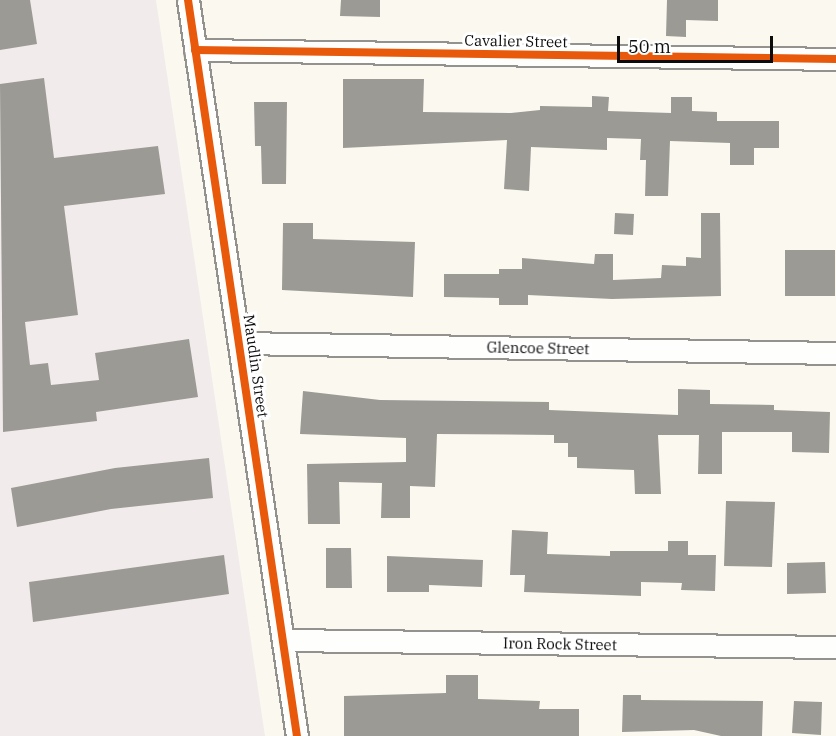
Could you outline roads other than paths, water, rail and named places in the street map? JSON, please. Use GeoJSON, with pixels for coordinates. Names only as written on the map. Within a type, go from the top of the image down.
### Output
{"type":"FeatureCollection","features":[{"type":"Feature","properties":{"kind":"street","name":"Maudlin Street"},"geometry":{"type":"LineString","coordinates":[[188,0],[297,736]]}},
{"type":"Feature","properties":{"kind":"street","name":"Cavalier Street"},"geometry":{"type":"LineString","coordinates":[[195,50],[836,59]]}},
{"type":"Feature","properties":{"kind":"street","name":"Glencoe Street"},"geometry":{"type":"LineString","coordinates":[[239,342],[836,353]]}},
{"type":"Feature","properties":{"kind":"street","name":"Iron Rock Street"},"geometry":{"type":"LineString","coordinates":[[284,640],[836,647]]}}]}
